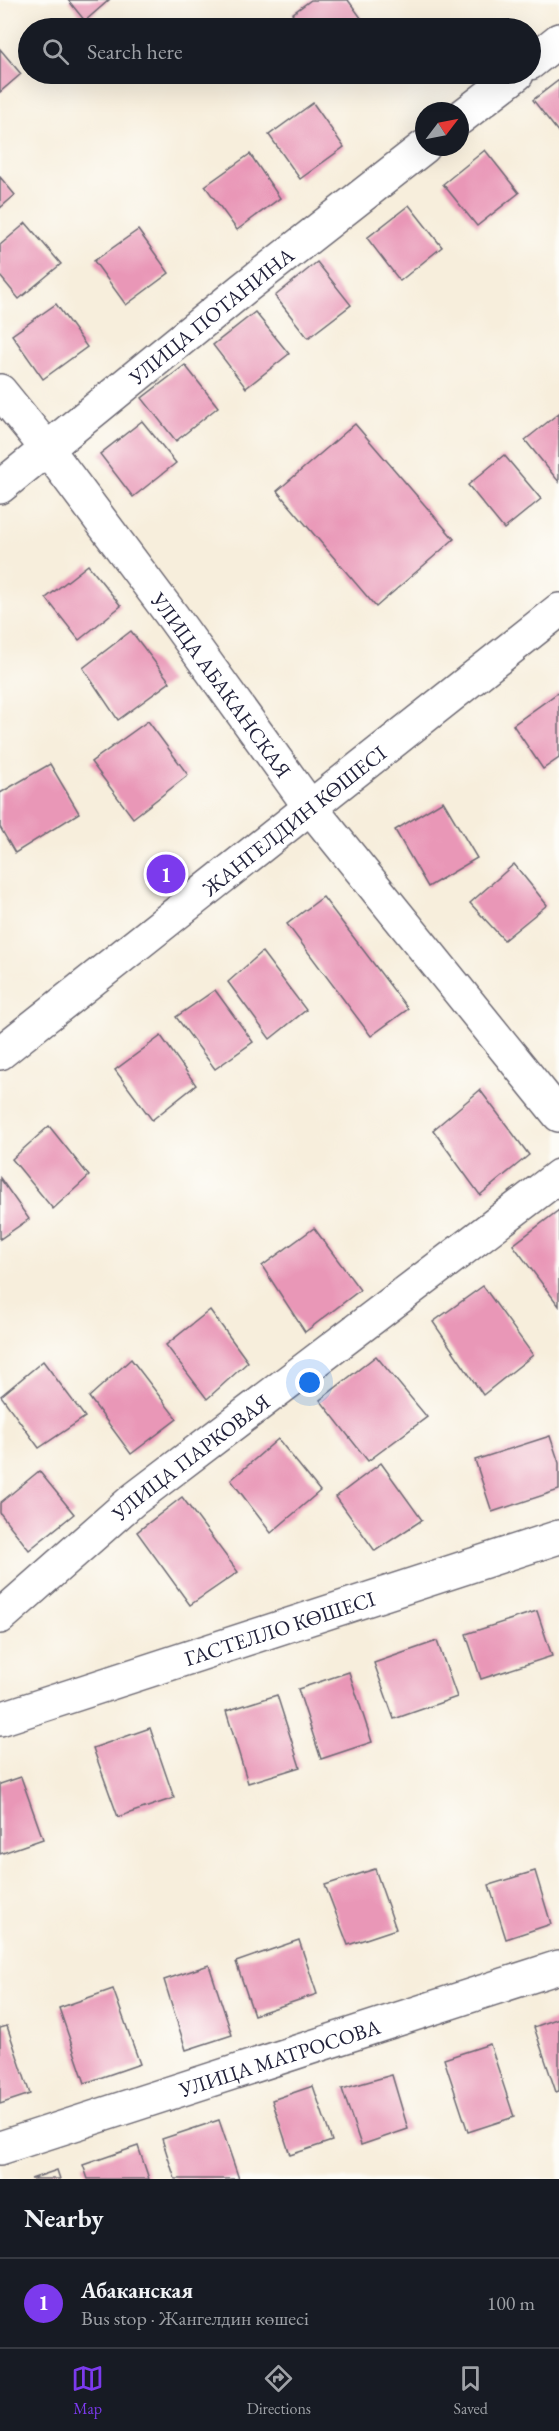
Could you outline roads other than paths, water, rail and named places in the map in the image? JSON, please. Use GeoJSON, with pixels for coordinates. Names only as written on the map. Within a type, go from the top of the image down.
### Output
{"type":"FeatureCollection","features":[{"type":"Feature","properties":{"kind":"street"},"geometry":{"type":"LineString","coordinates":[[541,55],[559,40]]}},
{"type":"Feature","properties":{"kind":"street"},"geometry":{"type":"LineString","coordinates":[[469,111],[504,84]]}},
{"type":"Feature","properties":{"kind":"street","name":"УЛИЦА ПОТАНИНА"},"geometry":{"type":"LineString","coordinates":[[0,487],[243,289],[415,154]]}},
{"type":"Feature","properties":{"kind":"street","name":"УЛИЦА АБАКАНСКАЯ"},"geometry":{"type":"LineString","coordinates":[[0,391],[48,450],[166,608],[310,807],[559,1114]]}},
{"type":"Feature","properties":{"kind":"street","name":"ЖАНГЕЛДИН КӨШЕСІ"},"geometry":{"type":"LineString","coordinates":[[0,1053],[559,610]]}},
{"type":"Feature","properties":{"kind":"street","name":"УЛИЦА ПАРКОВАЯ"},"geometry":{"type":"LineString","coordinates":[[0,1617],[133,1500],[559,1176]]}},
{"type":"Feature","properties":{"kind":"street","name":"ГАСТЕЛЛО КӨШЕСІ"},"geometry":{"type":"LineString","coordinates":[[0,1719],[559,1537]]}},
{"type":"Feature","properties":{"kind":"street","name":"УЛИЦА МАТРОСОВА"},"geometry":{"type":"LineString","coordinates":[[0,2148],[559,1967]]}},
{"type":"Feature","properties":{"kind":"place","name":"Абаканская"},"geometry":{"type":"Point","coordinates":[166,874]}}]}
